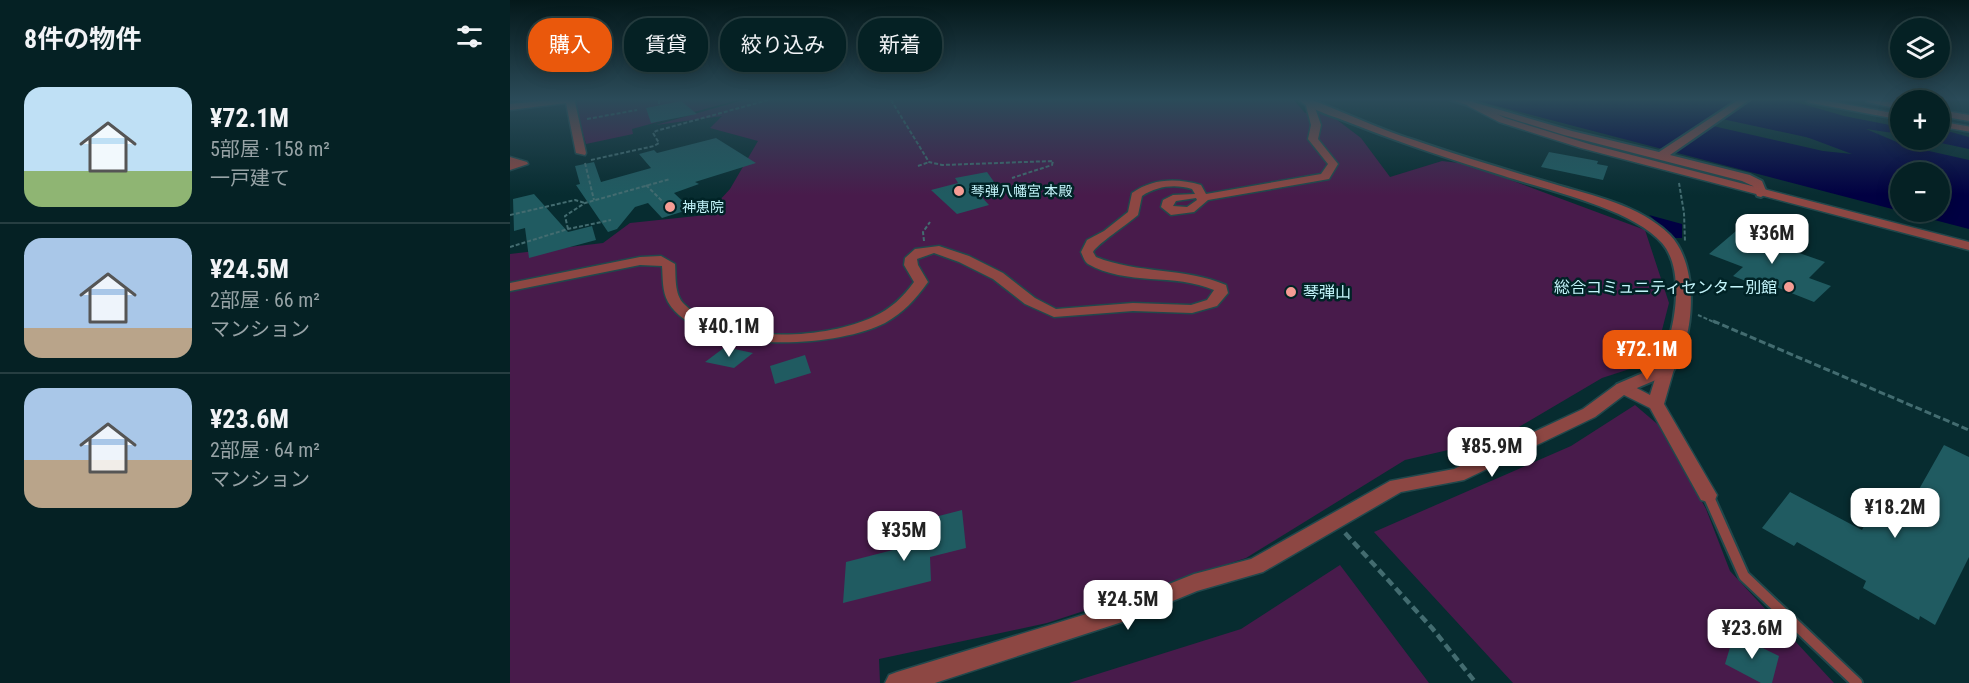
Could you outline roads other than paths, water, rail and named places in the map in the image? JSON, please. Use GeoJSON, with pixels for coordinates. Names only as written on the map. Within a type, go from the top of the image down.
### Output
{"type":"FeatureCollection","features":[{"type":"Feature","properties":{"kind":"street"},"geometry":{"type":"LineString","coordinates":[[576,132],[582,157]]}},
{"type":"Feature","properties":{"kind":"street"},"geometry":{"type":"LineString","coordinates":[[1208,197],[1325,177],[1333,164],[1312,139],[1314,132]]}},
{"type":"Feature","properties":{"kind":"street"},"geometry":{"type":"LineString","coordinates":[[1383,132],[1632,214],[1660,234],[1678,257],[1682,284],[1683,323],[1680,340],[1666,369],[1656,404]]}},
{"type":"Feature","properties":{"kind":"street"},"geometry":{"type":"LineString","coordinates":[[1539,132],[1761,193],[1969,246]]}},
{"type":"Feature","properties":{"kind":"street"},"geometry":{"type":"LineString","coordinates":[[1565,132],[1664,154],[1746,178],[1758,184],[1761,193]]}},
{"type":"Feature","properties":{"kind":"street"},"geometry":{"type":"LineString","coordinates":[[1664,154],[1697,132]]}},
{"type":"Feature","properties":{"kind":"street"},"geometry":{"type":"LineString","coordinates":[[510,160],[523,164],[510,167]]}},
{"type":"Feature","properties":{"kind":"street"},"geometry":{"type":"LineString","coordinates":[[510,287],[640,261],[661,260],[668,264],[670,294],[680,309],[688,315],[739,335],[781,340],[808,339],[860,326],[900,306],[913,296],[921,282],[911,265],[911,258],[920,252],[935,249],[964,259],[998,276],[1030,301],[1054,313],[1133,307],[1192,309],[1212,303],[1221,293],[1221,288],[1207,281],[1118,271],[1091,260],[1087,252],[1091,243],[1108,234],[1134,213],[1136,195],[1142,190],[1176,183],[1197,187],[1203,201],[1190,210],[1171,211],[1167,207],[1167,202],[1173,198],[1191,197]]}},
{"type":"Feature","properties":{"kind":"street"},"geometry":{"type":"LineString","coordinates":[[897,683],[966,663],[1111,615],[1194,583],[1256,566],[1397,486],[1458,475],[1589,413],[1623,388],[1666,369]]}},
{"type":"Feature","properties":{"kind":"street"},"geometry":{"type":"LineString","coordinates":[[1623,388],[1656,404],[1708,495]]}},
{"type":"Feature","properties":{"kind":"lane"},"geometry":{"type":"LineString","coordinates":[[1708,495],[1744,576],[1857,683]]}},
{"type":"Feature","properties":{"kind":"waterway"},"geometry":{"type":"LineString","coordinates":[[1810,132],[1815,133]]}},
{"type":"Feature","properties":{"kind":"waterway"},"geometry":{"type":"LineString","coordinates":[[1889,149],[1969,167]]}},
{"type":"Feature","properties":{"kind":"place","name":"琴弾八幡宮 本殿"},"geometry":{"type":"Point","coordinates":[959,191]}},
{"type":"Feature","properties":{"kind":"place","name":"神恵院"},"geometry":{"type":"Point","coordinates":[670,207]}},
{"type":"Feature","properties":{"kind":"place","name":"総合コミュニティセンター別館"},"geometry":{"type":"Point","coordinates":[1789,287]}},
{"type":"Feature","properties":{"kind":"place","name":"琴弾山"},"geometry":{"type":"Point","coordinates":[1291,292]}}]}
